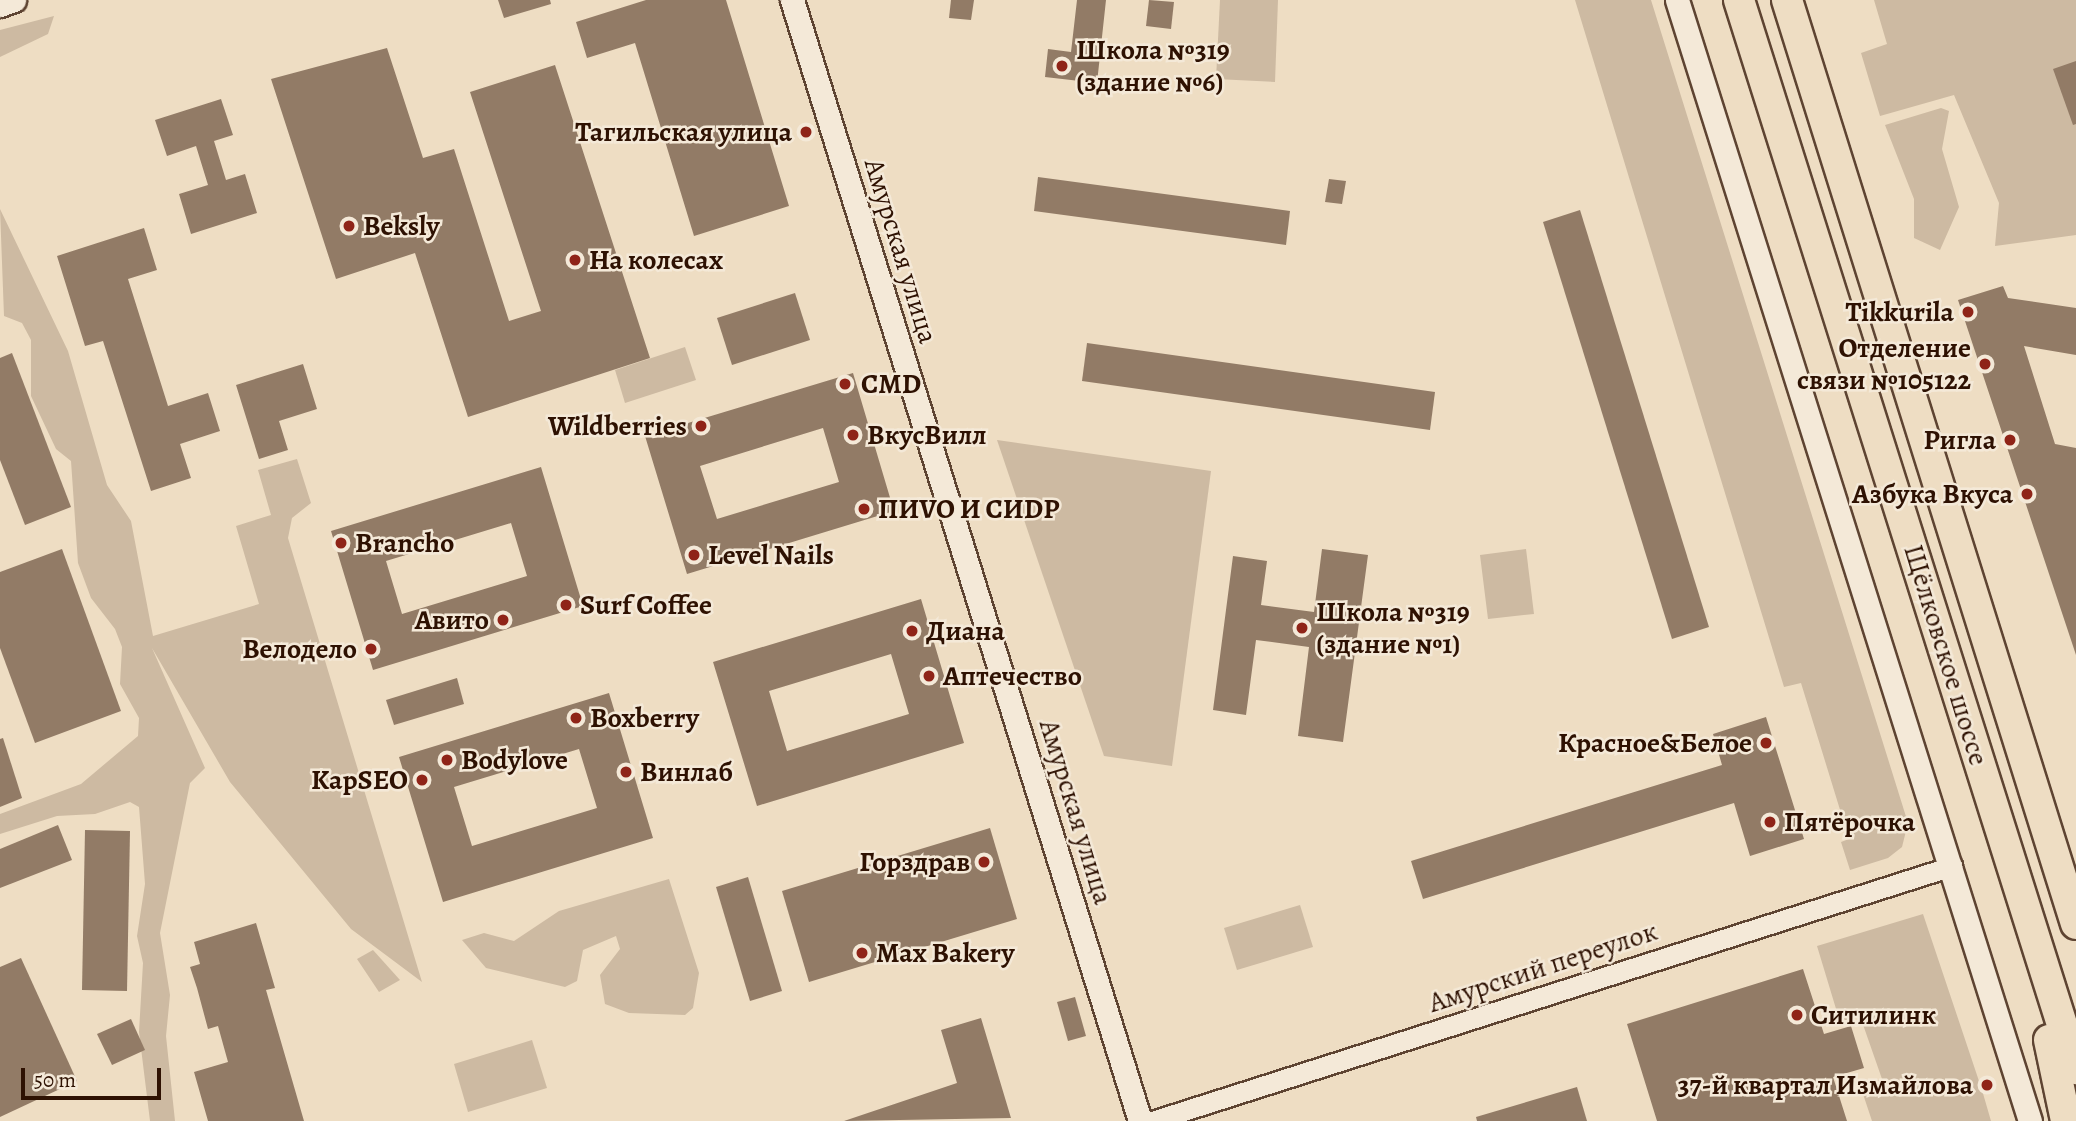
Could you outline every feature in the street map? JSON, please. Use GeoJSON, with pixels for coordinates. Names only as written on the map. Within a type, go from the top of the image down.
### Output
{"type":"FeatureCollection","features":[{"type":"Feature","properties":{"kind":"main road","name":"Щёлковское шоссе"},"geometry":{"type":"LineString","coordinates":[[1739,0],[2076,1069]]}},
{"type":"Feature","properties":{"kind":"main road","name":"Щёлковское шоссе"},"geometry":{"type":"LineString","coordinates":[[1787,0],[2076,924]]}},
{"type":"Feature","properties":{"kind":"main road"},"geometry":{"type":"LineString","coordinates":[[2011,862],[2066,1121]]}},
{"type":"Feature","properties":{"kind":"street"},"geometry":{"type":"LineString","coordinates":[[0,5],[14,0]]}},
{"type":"Feature","properties":{"kind":"street","name":"Амурская улица"},"geometry":{"type":"LineString","coordinates":[[792,0],[1140,1121]]}},
{"type":"Feature","properties":{"kind":"street"},"geometry":{"type":"LineString","coordinates":[[1677,0],[1952,866],[2030,1121]]}},
{"type":"Feature","properties":{"kind":"street","name":"Амурский переулок"},"geometry":{"type":"LineString","coordinates":[[1152,1121],[1952,866]]}},
{"type":"Feature","properties":{"kind":"shaded area"},"geometry":{"type":"Polygon","coordinates":[[[1220,0],[1278,0],[1275,82],[1216,79],[1220,0]]]}},
{"type":"Feature","properties":{"kind":"shaded area"},"geometry":{"type":"Polygon","coordinates":[[[1575,0],[1651,0],[1908,823],[1902,847],[1888,858],[1850,870],[1841,842],[1849,839],[1801,683],[1784,687],[1575,0]]]}},
{"type":"Feature","properties":{"kind":"shaded area"},"geometry":{"type":"Polygon","coordinates":[[[1874,0],[2076,0],[2076,235],[1995,246],[1999,203],[1954,95],[1880,116],[1861,53],[1887,44],[1874,0]]]}},
{"type":"Feature","properties":{"kind":"shaded area"},"geometry":{"type":"Polygon","coordinates":[[[54,16],[48,34],[0,57],[0,30],[54,16]]]}},
{"type":"Feature","properties":{"kind":"shaded area"},"geometry":{"type":"Polygon","coordinates":[[[1941,108],[1949,111],[1942,149],[1959,207],[1940,250],[1914,238],[1914,199],[1885,125],[1941,108]]]}},
{"type":"Feature","properties":{"kind":"shaded area"},"geometry":{"type":"Polygon","coordinates":[[[0,209],[68,351],[107,485],[131,521],[153,636],[259,604],[236,526],[271,515],[258,470],[297,459],[311,503],[292,518],[288,538],[422,982],[351,929],[230,782],[152,648],[205,768],[190,783],[160,933],[170,995],[166,1036],[175,1121],[150,1121],[139,1032],[143,963],[137,936],[145,884],[139,807],[130,802],[95,814],[57,816],[0,834],[0,814],[81,784],[138,736],[139,718],[120,684],[122,647],[115,629],[91,598],[78,563],[71,461],[56,449],[31,396],[31,340],[22,323],[4,316],[0,209]]]}},
{"type":"Feature","properties":{"kind":"shaded area"},"geometry":{"type":"Polygon","coordinates":[[[685,347],[696,380],[625,403],[615,370],[685,347]]]}},
{"type":"Feature","properties":{"kind":"shaded area"},"geometry":{"type":"Polygon","coordinates":[[[997,440],[1211,471],[1172,766],[1104,756],[997,440]]]}},
{"type":"Feature","properties":{"kind":"shaded area"},"geometry":{"type":"Polygon","coordinates":[[[1526,549],[1534,614],[1488,619],[1480,555],[1526,549]]]}},
{"type":"Feature","properties":{"kind":"shaded area"},"geometry":{"type":"Polygon","coordinates":[[[669,879],[699,973],[693,1008],[685,1015],[629,1013],[605,1004],[600,975],[620,949],[616,936],[583,950],[577,981],[565,987],[486,968],[462,940],[484,933],[514,941],[559,911],[669,879]]]}},
{"type":"Feature","properties":{"kind":"shaded area"},"geometry":{"type":"Polygon","coordinates":[[[1300,905],[1313,947],[1237,970],[1224,928],[1300,905]]]}},
{"type":"Feature","properties":{"kind":"shaded area"},"geometry":{"type":"Polygon","coordinates":[[[1923,914],[1991,1121],[1872,1121],[1860,1085],[1882,1079],[1860,1016],[1840,1022],[1817,946],[1923,914]]]}},
{"type":"Feature","properties":{"kind":"shaded area"},"geometry":{"type":"Polygon","coordinates":[[[373,950],[400,980],[379,992],[357,959],[373,950]]]}},
{"type":"Feature","properties":{"kind":"shaded area"},"geometry":{"type":"Polygon","coordinates":[[[532,1040],[547,1088],[468,1112],[454,1064],[532,1040]]]}},
{"type":"Feature","properties":{"kind":"building"},"geometry":{"type":"Polygon","coordinates":[[[498,0],[550,0],[551,4],[504,18],[498,0]]]}},
{"type":"Feature","properties":{"kind":"building"},"geometry":{"type":"Polygon","coordinates":[[[646,0],[726,0],[789,206],[694,236],[635,43],[587,58],[576,22],[646,0]]]}},
{"type":"Feature","properties":{"kind":"building"},"geometry":{"type":"Polygon","coordinates":[[[951,0],[974,0],[971,20],[949,18],[951,0]]]}},
{"type":"Feature","properties":{"kind":"building"},"geometry":{"type":"Polygon","coordinates":[[[1077,0],[1106,0],[1097,83],[1045,77],[1048,49],[1071,52],[1077,0]]]}},
{"type":"Feature","properties":{"kind":"building"},"geometry":{"type":"Polygon","coordinates":[[[1149,0],[1174,2],[1171,29],[1146,26],[1149,0]]]}},
{"type":"Feature","properties":{"kind":"building"},"geometry":{"type":"Polygon","coordinates":[[[387,48],[423,158],[454,149],[509,321],[541,311],[470,92],[555,65],[650,358],[468,417],[415,253],[336,279],[271,79],[387,48]]]}},
{"type":"Feature","properties":{"kind":"building"},"geometry":{"type":"Polygon","coordinates":[[[2076,61],[2076,124],[2073,125],[2053,69],[2076,61]]]}},
{"type":"Feature","properties":{"kind":"building"},"geometry":{"type":"Polygon","coordinates":[[[221,99],[233,135],[214,141],[226,180],[245,174],[257,213],[191,234],[179,194],[208,185],[196,146],[167,156],[155,120],[221,99]]]}},
{"type":"Feature","properties":{"kind":"building"},"geometry":{"type":"Polygon","coordinates":[[[1038,177],[1290,211],[1286,245],[1034,211],[1038,177]]]}},
{"type":"Feature","properties":{"kind":"building"},"geometry":{"type":"Polygon","coordinates":[[[1329,179],[1346,181],[1342,204],[1325,202],[1329,179]]]}},
{"type":"Feature","properties":{"kind":"building"},"geometry":{"type":"Polygon","coordinates":[[[1580,210],[1709,627],[1672,639],[1543,222],[1580,210]]]}},
{"type":"Feature","properties":{"kind":"building"},"geometry":{"type":"Polygon","coordinates":[[[144,228],[157,270],[128,279],[168,406],[208,393],[220,431],[180,444],[191,478],[151,491],[103,341],[85,346],[57,256],[144,228]]]}},
{"type":"Feature","properties":{"kind":"building"},"geometry":{"type":"Polygon","coordinates":[[[2003,286],[2008,298],[2076,308],[2076,355],[2024,346],[2055,444],[2076,448],[2076,655],[1958,300],[2003,286]]]}},
{"type":"Feature","properties":{"kind":"building"},"geometry":{"type":"Polygon","coordinates":[[[795,293],[810,340],[732,365],[717,318],[795,293]]]}},
{"type":"Feature","properties":{"kind":"building"},"geometry":{"type":"Polygon","coordinates":[[[1087,343],[1435,392],[1430,430],[1082,381],[1087,343]]]}},
{"type":"Feature","properties":{"kind":"building"},"geometry":{"type":"Polygon","coordinates":[[[12,353],[71,507],[25,525],[0,460],[0,358],[12,353]]]}},
{"type":"Feature","properties":{"kind":"building"},"geometry":{"type":"Polygon","coordinates":[[[303,364],[317,409],[279,421],[288,450],[259,459],[236,385],[303,364]]]}},
{"type":"Feature","properties":{"kind":"building"},"geometry":{"type":"Polygon","coordinates":[[[853,373],[894,511],[687,574],[645,436],[853,373]],[[823,428],[700,466],[717,519],[839,482],[823,428]]]}},
{"type":"Feature","properties":{"kind":"building"},"geometry":{"type":"Polygon","coordinates":[[[541,467],[583,606],[373,670],[331,531],[541,467]],[[511,523],[386,561],[402,614],[527,576],[511,523]]]}},
{"type":"Feature","properties":{"kind":"building"},"geometry":{"type":"Polygon","coordinates":[[[62,549],[121,711],[35,743],[0,648],[0,572],[62,549]]]}},
{"type":"Feature","properties":{"kind":"building"},"geometry":{"type":"Polygon","coordinates":[[[1322,549],[1368,555],[1343,742],[1298,736],[1309,647],[1256,640],[1246,715],[1213,710],[1233,556],[1267,561],[1261,605],[1314,612],[1322,549]]]}},
{"type":"Feature","properties":{"kind":"building"},"geometry":{"type":"Polygon","coordinates":[[[921,599],[964,743],[757,806],[713,662],[921,599]],[[891,654],[769,691],[787,751],[909,714],[891,654]]]}},
{"type":"Feature","properties":{"kind":"building"},"geometry":{"type":"Polygon","coordinates":[[[457,678],[464,704],[394,725],[386,700],[457,678]]]}},
{"type":"Feature","properties":{"kind":"building"},"geometry":{"type":"Polygon","coordinates":[[[609,693],[653,838],[443,902],[399,757],[609,693]],[[579,749],[454,787],[472,846],[597,808],[579,749]]]}},
{"type":"Feature","properties":{"kind":"building"},"geometry":{"type":"Polygon","coordinates":[[[1766,717],[1804,839],[1750,856],[1734,803],[1423,899],[1411,861],[1722,765],[1713,734],[1766,717]]]}},
{"type":"Feature","properties":{"kind":"building"},"geometry":{"type":"Polygon","coordinates":[[[3,738],[22,798],[0,807],[0,739],[3,738]]]}},
{"type":"Feature","properties":{"kind":"building"},"geometry":{"type":"Polygon","coordinates":[[[58,825],[72,860],[0,888],[0,849],[58,825]]]}},
{"type":"Feature","properties":{"kind":"building"},"geometry":{"type":"Polygon","coordinates":[[[990,828],[1017,919],[809,982],[782,891],[990,828]]]}},
{"type":"Feature","properties":{"kind":"building"},"geometry":{"type":"Polygon","coordinates":[[[85,830],[130,831],[127,991],[82,990],[85,830]]]}},
{"type":"Feature","properties":{"kind":"building"},"geometry":{"type":"Polygon","coordinates":[[[748,877],[782,991],[750,1001],[716,887],[748,877]]]}},
{"type":"Feature","properties":{"kind":"building"},"geometry":{"type":"Polygon","coordinates":[[[256,923],[275,988],[266,990],[304,1121],[208,1121],[194,1072],[228,1062],[218,1026],[208,1029],[190,967],[200,964],[194,942],[256,923]]]}},
{"type":"Feature","properties":{"kind":"building"},"geometry":{"type":"Polygon","coordinates":[[[21,958],[77,1081],[0,1117],[0,967],[21,958]]]}},
{"type":"Feature","properties":{"kind":"building"},"geometry":{"type":"Polygon","coordinates":[[[1803,969],[1824,1034],[1851,1026],[1864,1068],[1833,1077],[1847,1121],[1657,1121],[1627,1024],[1803,969]]]}},
{"type":"Feature","properties":{"kind":"building"},"geometry":{"type":"Polygon","coordinates":[[[1075,997],[1086,1036],[1068,1041],[1057,1002],[1075,997]]]}},
{"type":"Feature","properties":{"kind":"building"},"geometry":{"type":"Polygon","coordinates":[[[981,1018],[1011,1118],[844,1121],[957,1083],[941,1030],[981,1018]]]}},
{"type":"Feature","properties":{"kind":"building"},"geometry":{"type":"Polygon","coordinates":[[[131,1019],[145,1050],[112,1065],[97,1034],[131,1019]]]}},
{"type":"Feature","properties":{"kind":"building"},"geometry":{"type":"Polygon","coordinates":[[[1577,1087],[1587,1121],[1477,1121],[1476,1117],[1577,1087]]]}},
{"type":"Feature","properties":{"kind":"place","name":"Школа №319 (здание №6)"},"geometry":{"type":"Point","coordinates":[1062,66]}},
{"type":"Feature","properties":{"kind":"place","name":"Тагильская улица"},"geometry":{"type":"Point","coordinates":[806,132]}},
{"type":"Feature","properties":{"kind":"place","name":"Beksly"},"geometry":{"type":"Point","coordinates":[349,226]}},
{"type":"Feature","properties":{"kind":"place","name":"На колесах"},"geometry":{"type":"Point","coordinates":[575,260]}},
{"type":"Feature","properties":{"kind":"place","name":"Tikkurila"},"geometry":{"type":"Point","coordinates":[1968,312]}},
{"type":"Feature","properties":{"kind":"place","name":"Отделение связи №105122"},"geometry":{"type":"Point","coordinates":[1985,364]}},
{"type":"Feature","properties":{"kind":"place","name":"CMD"},"geometry":{"type":"Point","coordinates":[845,384]}},
{"type":"Feature","properties":{"kind":"place","name":"Wildberries"},"geometry":{"type":"Point","coordinates":[701,426]}},
{"type":"Feature","properties":{"kind":"place","name":"ВкусВилл"},"geometry":{"type":"Point","coordinates":[853,435]}},
{"type":"Feature","properties":{"kind":"place","name":"Ригла"},"geometry":{"type":"Point","coordinates":[2010,440]}},
{"type":"Feature","properties":{"kind":"place","name":"Азбука Вкуса"},"geometry":{"type":"Point","coordinates":[2027,494]}},
{"type":"Feature","properties":{"kind":"place","name":"ПИVO И СИDР"},"geometry":{"type":"Point","coordinates":[864,509]}},
{"type":"Feature","properties":{"kind":"place","name":"Brancho"},"geometry":{"type":"Point","coordinates":[341,543]}},
{"type":"Feature","properties":{"kind":"place","name":"Level Nails"},"geometry":{"type":"Point","coordinates":[694,555]}},
{"type":"Feature","properties":{"kind":"place","name":"Surf Coffee"},"geometry":{"type":"Point","coordinates":[566,605]}},
{"type":"Feature","properties":{"kind":"place","name":"Авито"},"geometry":{"type":"Point","coordinates":[503,620]}},
{"type":"Feature","properties":{"kind":"place","name":"Школа №319 (здание №1)"},"geometry":{"type":"Point","coordinates":[1302,628]}},
{"type":"Feature","properties":{"kind":"place","name":"Диана"},"geometry":{"type":"Point","coordinates":[912,631]}},
{"type":"Feature","properties":{"kind":"place","name":"Велодело"},"geometry":{"type":"Point","coordinates":[371,649]}},
{"type":"Feature","properties":{"kind":"place","name":"Аптечество"},"geometry":{"type":"Point","coordinates":[929,676]}},
{"type":"Feature","properties":{"kind":"place","name":"Boxberry"},"geometry":{"type":"Point","coordinates":[576,718]}},
{"type":"Feature","properties":{"kind":"place","name":"Красное&Белое"},"geometry":{"type":"Point","coordinates":[1766,743]}},
{"type":"Feature","properties":{"kind":"place","name":"Bodylove"},"geometry":{"type":"Point","coordinates":[447,760]}},
{"type":"Feature","properties":{"kind":"place","name":"Винлаб"},"geometry":{"type":"Point","coordinates":[626,772]}},
{"type":"Feature","properties":{"kind":"place","name":"KapSEO"},"geometry":{"type":"Point","coordinates":[422,780]}},
{"type":"Feature","properties":{"kind":"place","name":"Пятёрочка"},"geometry":{"type":"Point","coordinates":[1770,822]}},
{"type":"Feature","properties":{"kind":"place","name":"Горздрав"},"geometry":{"type":"Point","coordinates":[984,862]}},
{"type":"Feature","properties":{"kind":"place","name":"Max Bakery"},"geometry":{"type":"Point","coordinates":[862,953]}},
{"type":"Feature","properties":{"kind":"place","name":"Ситилинк"},"geometry":{"type":"Point","coordinates":[1797,1015]}},
{"type":"Feature","properties":{"kind":"place","name":"37-й квартал Измайлова"},"geometry":{"type":"Point","coordinates":[1987,1085]}}]}
